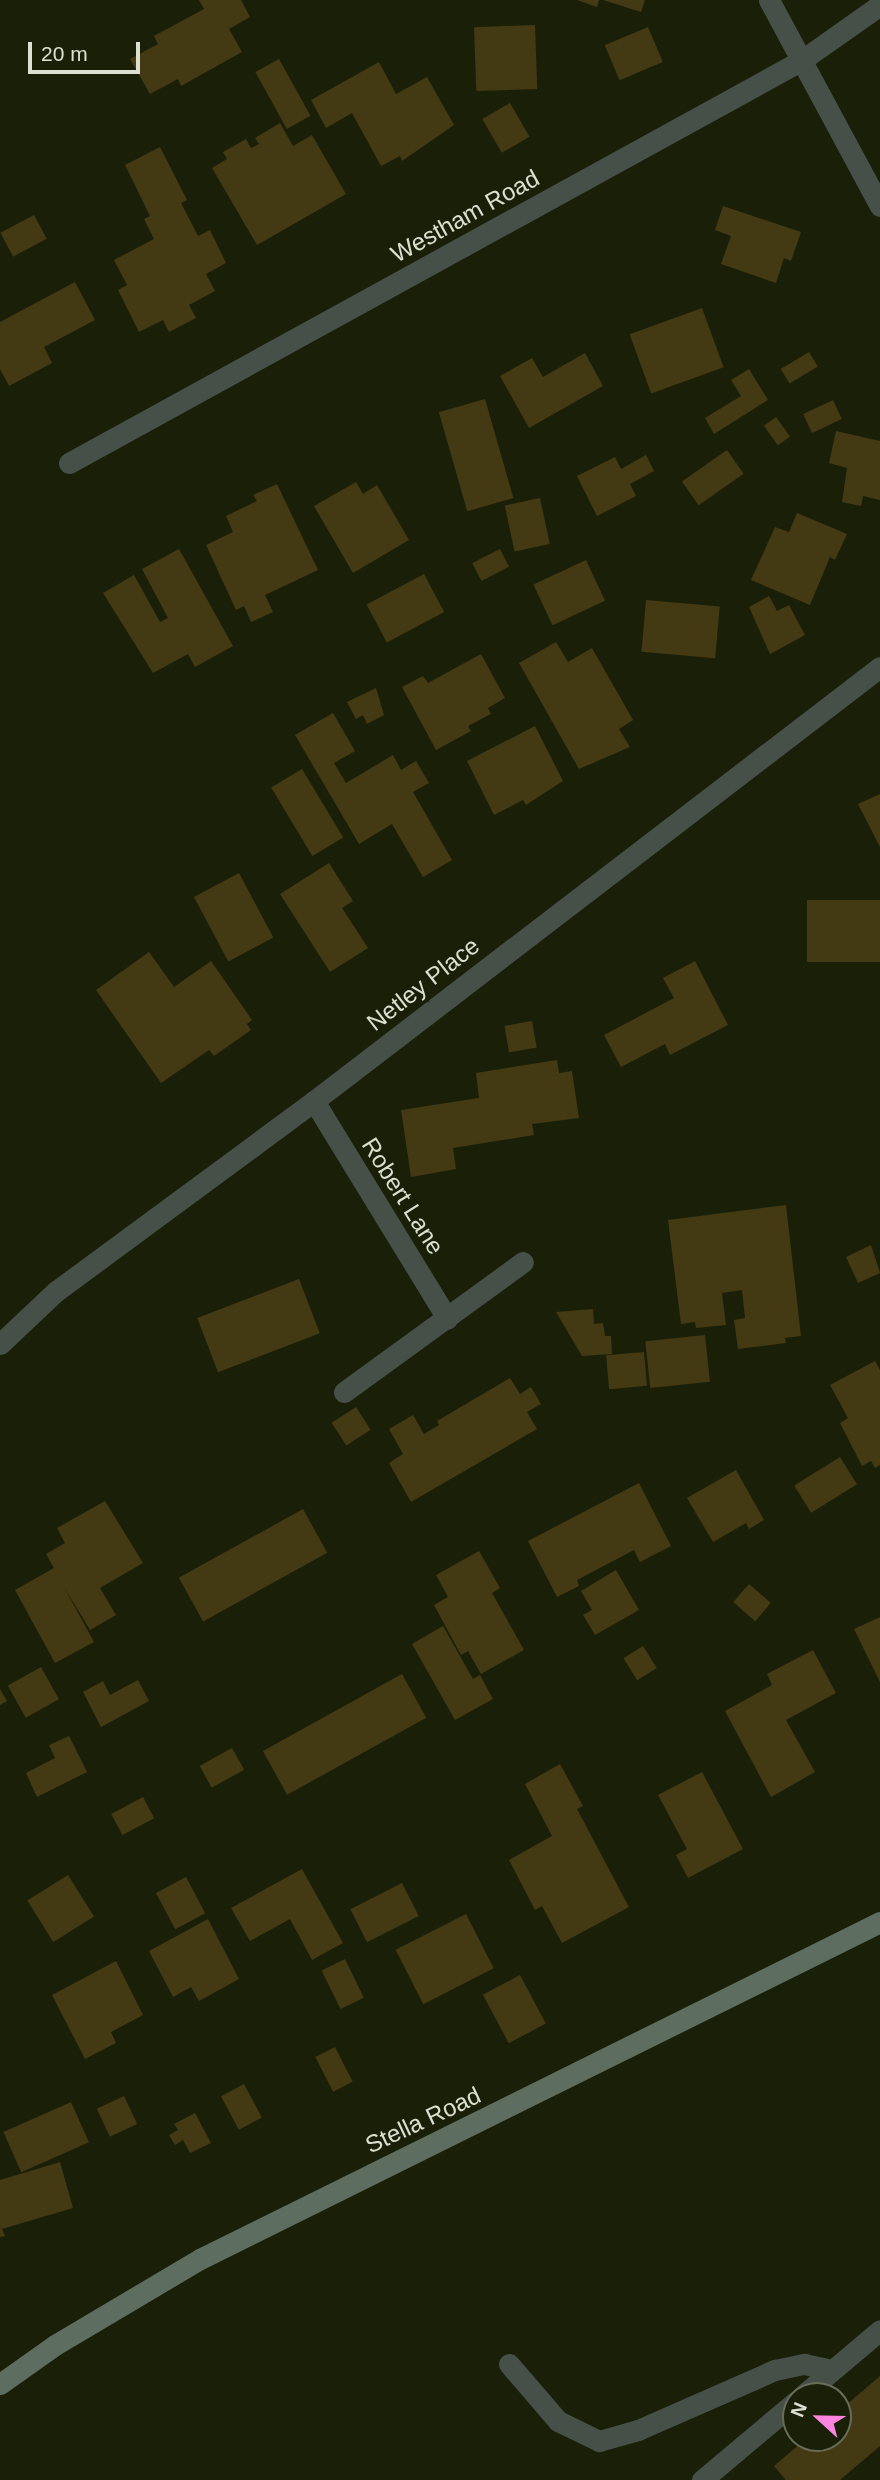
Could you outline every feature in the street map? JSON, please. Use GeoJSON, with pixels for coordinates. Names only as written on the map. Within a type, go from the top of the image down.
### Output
{"type":"FeatureCollection","features":[{"type":"Feature","properties":{"kind":"main road","name":"Stella Road"},"geometry":{"type":"LineString","coordinates":[[0,2384],[55,2345],[200,2259],[880,1922]]}},
{"type":"Feature","properties":{"kind":"street"},"geometry":{"type":"LineString","coordinates":[[769,0],[880,206]]}},
{"type":"Feature","properties":{"kind":"street","name":"Westham Road"},"geometry":{"type":"LineString","coordinates":[[69,463],[802,60],[880,5]]}},
{"type":"Feature","properties":{"kind":"street","name":"Netley Place"},"geometry":{"type":"LineString","coordinates":[[0,1344],[55,1292],[313,1101],[880,667]]}},
{"type":"Feature","properties":{"kind":"street","name":"Robert Lane"},"geometry":{"type":"LineString","coordinates":[[313,1101],[447,1318]]}},
{"type":"Feature","properties":{"kind":"street"},"geometry":{"type":"LineString","coordinates":[[344,1392],[523,1262]]}},
{"type":"Feature","properties":{"kind":"street"},"geometry":{"type":"LineString","coordinates":[[818,2382],[880,2330]]}},
{"type":"Feature","properties":{"kind":"street"},"geometry":{"type":"LineString","coordinates":[[509,2364],[558,2421],[599,2441],[638,2430],[775,2370],[804,2364],[832,2370]]}},
{"type":"Feature","properties":{"kind":"street"},"geometry":{"type":"LineString","coordinates":[[702,2480],[782,2413]]}},
{"type":"Feature","properties":{"kind":"building"},"geometry":{"type":"Polygon","coordinates":[[[199,0],[241,0],[250,17],[229,29],[242,52],[181,86],[178,79],[150,94],[130,59],[158,44],[154,36],[204,9],[199,0]]]}},
{"type":"Feature","properties":{"kind":"building"},"geometry":{"type":"Polygon","coordinates":[[[577,0],[599,0],[597,7],[577,0]]]}},
{"type":"Feature","properties":{"kind":"building"},"geometry":{"type":"Polygon","coordinates":[[[603,0],[645,0],[641,12],[603,0]]]}},
{"type":"Feature","properties":{"kind":"building"},"geometry":{"type":"Polygon","coordinates":[[[535,25],[537,89],[476,91],[474,27],[535,25]]]}},
{"type":"Feature","properties":{"kind":"building"},"geometry":{"type":"Polygon","coordinates":[[[648,27],[663,62],[620,80],[605,45],[648,27]]]}},
{"type":"Feature","properties":{"kind":"building"},"geometry":{"type":"Polygon","coordinates":[[[279,59],[311,116],[287,129],[255,72],[279,59]]]}},
{"type":"Feature","properties":{"kind":"building"},"geometry":{"type":"Polygon","coordinates":[[[379,62],[396,94],[427,77],[454,125],[402,161],[400,156],[381,166],[352,113],[326,128],[311,100],[379,62]]]}},
{"type":"Feature","properties":{"kind":"building"},"geometry":{"type":"Polygon","coordinates":[[[510,103],[530,137],[502,153],[482,119],[510,103]]]}},
{"type":"Feature","properties":{"kind":"building"},"geometry":{"type":"Polygon","coordinates":[[[280,123],[293,146],[312,135],[346,194],[257,245],[212,168],[227,159],[223,152],[246,139],[251,148],[259,144],[255,138],[280,123]]]}},
{"type":"Feature","properties":{"kind":"building"},"geometry":{"type":"Polygon","coordinates":[[[160,147],[187,200],[181,203],[198,236],[210,230],[226,263],[206,274],[215,291],[189,305],[196,318],[169,332],[163,320],[139,332],[118,290],[127,285],[114,260],[154,239],[144,219],[150,216],[125,165],[160,147]]]}},
{"type":"Feature","properties":{"kind":"building"},"geometry":{"type":"Polygon","coordinates":[[[723,206],[801,232],[791,261],[784,258],[776,283],[721,264],[731,236],[715,230],[723,206]]]}},
{"type":"Feature","properties":{"kind":"building"},"geometry":{"type":"Polygon","coordinates":[[[34,215],[47,239],[13,257],[0,233],[34,215]]]}},
{"type":"Feature","properties":{"kind":"building"},"geometry":{"type":"Polygon","coordinates":[[[75,282],[95,320],[44,347],[52,363],[9,386],[0,369],[0,322],[75,282]]]}},
{"type":"Feature","properties":{"kind":"building"},"geometry":{"type":"Polygon","coordinates":[[[702,308],[724,367],[651,394],[630,334],[702,308]]]}},
{"type":"Feature","properties":{"kind":"building"},"geometry":{"type":"Polygon","coordinates":[[[809,352],[818,367],[789,384],[781,369],[809,352]]]}},
{"type":"Feature","properties":{"kind":"building"},"geometry":{"type":"Polygon","coordinates":[[[585,353],[603,386],[529,428],[500,376],[532,358],[543,377],[585,353]]]}},
{"type":"Feature","properties":{"kind":"building"},"geometry":{"type":"Polygon","coordinates":[[[749,369],[768,400],[714,434],[705,418],[741,396],[731,380],[749,369]]]}},
{"type":"Feature","properties":{"kind":"building"},"geometry":{"type":"Polygon","coordinates":[[[485,399],[513,498],[467,511],[439,412],[485,399]]]}},
{"type":"Feature","properties":{"kind":"building"},"geometry":{"type":"Polygon","coordinates":[[[833,400],[842,419],[812,433],[803,414],[833,400]]]}},
{"type":"Feature","properties":{"kind":"building"},"geometry":{"type":"Polygon","coordinates":[[[776,417],[790,436],[778,445],[764,426],[776,417]]]}},
{"type":"Feature","properties":{"kind":"building"},"geometry":{"type":"Polygon","coordinates":[[[836,431],[880,441],[880,500],[863,496],[861,506],[842,502],[847,468],[829,463],[836,431]]]}},
{"type":"Feature","properties":{"kind":"building"},"geometry":{"type":"Polygon","coordinates":[[[727,450],[744,474],[699,505],[682,482],[727,450]]]}},
{"type":"Feature","properties":{"kind":"building"},"geometry":{"type":"Polygon","coordinates":[[[646,455],[654,471],[630,484],[636,496],[597,516],[577,476],[615,457],[621,469],[646,455]]]}},
{"type":"Feature","properties":{"kind":"building"},"geometry":{"type":"Polygon","coordinates":[[[356,482],[363,494],[377,485],[409,540],[353,573],[314,506],[356,482]]]}},
{"type":"Feature","properties":{"kind":"building"},"geometry":{"type":"Polygon","coordinates":[[[277,484],[318,570],[265,595],[273,612],[251,622],[244,606],[236,610],[206,545],[233,532],[226,516],[257,501],[253,495],[277,484]]]}},
{"type":"Feature","properties":{"kind":"building"},"geometry":{"type":"Polygon","coordinates":[[[540,498],[550,544],[515,551],[505,505],[540,498]]]}},
{"type":"Feature","properties":{"kind":"building"},"geometry":{"type":"Polygon","coordinates":[[[797,513],[847,534],[835,560],[830,557],[810,605],[751,580],[775,527],[789,532],[797,513]]]}},
{"type":"Feature","properties":{"kind":"building"},"geometry":{"type":"Polygon","coordinates":[[[179,549],[233,646],[195,667],[188,654],[153,673],[103,593],[134,575],[160,622],[168,618],[142,569],[179,549]]]}},
{"type":"Feature","properties":{"kind":"building"},"geometry":{"type":"Polygon","coordinates":[[[500,549],[509,567],[481,581],[472,563],[500,549]]]}},
{"type":"Feature","properties":{"kind":"building"},"geometry":{"type":"Polygon","coordinates":[[[586,560],[605,601],[552,625],[533,585],[586,560]]]}},
{"type":"Feature","properties":{"kind":"building"},"geometry":{"type":"Polygon","coordinates":[[[424,574],[444,612],[387,642],[367,605],[424,574]]]}},
{"type":"Feature","properties":{"kind":"building"},"geometry":{"type":"Polygon","coordinates":[[[769,596],[777,611],[789,605],[805,635],[770,654],[749,607],[769,596]]]}},
{"type":"Feature","properties":{"kind":"building"},"geometry":{"type":"Polygon","coordinates":[[[646,600],[720,606],[715,658],[641,652],[646,600]]]}},
{"type":"Feature","properties":{"kind":"building"},"geometry":{"type":"Polygon","coordinates":[[[556,642],[568,662],[592,648],[633,720],[619,729],[630,747],[579,769],[519,663],[556,642]]]}},
{"type":"Feature","properties":{"kind":"building"},"geometry":{"type":"Polygon","coordinates":[[[481,654],[505,698],[488,708],[491,714],[468,726],[471,731],[436,750],[402,687],[423,676],[428,683],[481,654]]]}},
{"type":"Feature","properties":{"kind":"building"},"geometry":{"type":"Polygon","coordinates":[[[376,688],[384,715],[367,724],[363,715],[356,719],[347,702],[376,688]]]}},
{"type":"Feature","properties":{"kind":"building"},"geometry":{"type":"Polygon","coordinates":[[[333,713],[355,751],[334,763],[346,783],[393,755],[401,770],[416,761],[429,783],[413,792],[452,860],[423,877],[392,824],[359,844],[295,735],[333,713]]]}},
{"type":"Feature","properties":{"kind":"building"},"geometry":{"type":"Polygon","coordinates":[[[535,726],[563,781],[526,805],[523,800],[494,815],[467,761],[535,726]]]}},
{"type":"Feature","properties":{"kind":"building"},"geometry":{"type":"Polygon","coordinates":[[[302,769],[343,838],[312,856],[271,788],[302,769]]]}},
{"type":"Feature","properties":{"kind":"building"},"geometry":{"type":"Polygon","coordinates":[[[880,794],[880,847],[858,804],[880,794]]]}},
{"type":"Feature","properties":{"kind":"building"},"geometry":{"type":"Polygon","coordinates":[[[329,863],[353,901],[342,908],[368,948],[330,972],[280,894],[329,863]]]}},
{"type":"Feature","properties":{"kind":"building"},"geometry":{"type":"Polygon","coordinates":[[[239,873],[273,937],[228,961],[194,897],[239,873]]]}},
{"type":"Feature","properties":{"kind":"building"},"geometry":{"type":"Polygon","coordinates":[[[807,900],[880,900],[880,962],[807,962],[807,900]]]}},
{"type":"Feature","properties":{"kind":"building"},"geometry":{"type":"Polygon","coordinates":[[[149,952],[174,987],[211,961],[252,1020],[247,1024],[251,1030],[214,1056],[209,1050],[161,1083],[96,990],[149,952]]]}},
{"type":"Feature","properties":{"kind":"building"},"geometry":{"type":"Polygon","coordinates":[[[695,961],[728,1025],[670,1055],[665,1044],[621,1067],[604,1035],[674,998],[663,978],[695,961]]]}},
{"type":"Feature","properties":{"kind":"building"},"geometry":{"type":"Polygon","coordinates":[[[532,1021],[537,1048],[509,1052],[504,1026],[532,1021]]]}},
{"type":"Feature","properties":{"kind":"building"},"geometry":{"type":"Polygon","coordinates":[[[557,1060],[559,1073],[572,1071],[579,1118],[532,1124],[534,1135],[453,1148],[456,1169],[411,1177],[401,1110],[479,1098],[476,1073],[557,1060]]]}},
{"type":"Feature","properties":{"kind":"building"},"geometry":{"type":"Polygon","coordinates":[[[786,1205],[801,1336],[785,1338],[786,1343],[738,1349],[734,1320],[745,1318],[742,1290],[722,1293],[726,1325],[696,1328],[695,1322],[681,1324],[668,1220],[786,1205]]]}},
{"type":"Feature","properties":{"kind":"building"},"geometry":{"type":"Polygon","coordinates":[[[871,1245],[880,1273],[858,1283],[846,1257],[871,1245]]]}},
{"type":"Feature","properties":{"kind":"building"},"geometry":{"type":"Polygon","coordinates":[[[299,1279],[320,1333],[218,1372],[197,1318],[299,1279]]]}},
{"type":"Feature","properties":{"kind":"building"},"geometry":{"type":"Polygon","coordinates":[[[593,1309],[594,1324],[603,1323],[605,1336],[611,1336],[612,1354],[582,1356],[556,1312],[593,1309]]]}},
{"type":"Feature","properties":{"kind":"building"},"geometry":{"type":"Polygon","coordinates":[[[705,1335],[710,1382],[650,1388],[645,1341],[705,1335]]]}},
{"type":"Feature","properties":{"kind":"building"},"geometry":{"type":"Polygon","coordinates":[[[644,1352],[647,1386],[609,1389],[606,1355],[644,1352]]]}},
{"type":"Feature","properties":{"kind":"building"},"geometry":{"type":"Polygon","coordinates":[[[875,1361],[880,1370],[880,1465],[875,1468],[871,1461],[862,1466],[840,1423],[848,1418],[830,1385],[875,1361]]]}},
{"type":"Feature","properties":{"kind":"building"},"geometry":{"type":"Polygon","coordinates":[[[510,1378],[520,1394],[531,1387],[541,1404],[527,1412],[537,1429],[411,1502],[389,1463],[403,1454],[389,1429],[413,1415],[424,1434],[439,1425],[437,1421],[510,1378]]]}},
{"type":"Feature","properties":{"kind":"building"},"geometry":{"type":"Polygon","coordinates":[[[356,1407],[371,1430],[346,1445],[332,1423],[356,1407]]]}},
{"type":"Feature","properties":{"kind":"building"},"geometry":{"type":"Polygon","coordinates":[[[840,1457],[857,1484],[811,1513],[794,1486],[840,1457]]]}},
{"type":"Feature","properties":{"kind":"building"},"geometry":{"type":"Polygon","coordinates":[[[736,1470],[764,1520],[749,1529],[746,1523],[713,1542],[687,1498],[736,1470]]]}},
{"type":"Feature","properties":{"kind":"building"},"geometry":{"type":"Polygon","coordinates":[[[639,1483],[671,1546],[640,1562],[634,1550],[577,1580],[579,1586],[557,1597],[528,1541],[639,1483]]]}},
{"type":"Feature","properties":{"kind":"building"},"geometry":{"type":"Polygon","coordinates":[[[105,1501],[143,1563],[100,1588],[116,1615],[90,1630],[64,1587],[94,1642],[55,1663],[15,1590],[54,1568],[46,1554],[65,1543],[57,1528],[105,1501]]]}},
{"type":"Feature","properties":{"kind":"building"},"geometry":{"type":"Polygon","coordinates":[[[303,1509],[327,1553],[203,1622],[179,1578],[303,1509]]]}},
{"type":"Feature","properties":{"kind":"building"},"geometry":{"type":"Polygon","coordinates":[[[479,1551],[500,1588],[492,1593],[524,1650],[481,1674],[468,1651],[461,1655],[434,1605],[448,1597],[436,1575],[479,1551]]]}},
{"type":"Feature","properties":{"kind":"building"},"geometry":{"type":"Polygon","coordinates":[[[616,1570],[639,1610],[595,1635],[583,1615],[592,1610],[581,1591],[616,1570]]]}},
{"type":"Feature","properties":{"kind":"building"},"geometry":{"type":"Polygon","coordinates":[[[749,1584],[771,1603],[755,1621],[733,1602],[749,1584]]]}},
{"type":"Feature","properties":{"kind":"building"},"geometry":{"type":"Polygon","coordinates":[[[880,1617],[880,1682],[854,1629],[880,1617]]]}},
{"type":"Feature","properties":{"kind":"building"},"geometry":{"type":"Polygon","coordinates":[[[443,1626],[473,1679],[480,1675],[493,1699],[455,1720],[412,1644],[443,1626]]]}},
{"type":"Feature","properties":{"kind":"building"},"geometry":{"type":"Polygon","coordinates":[[[643,1646],[657,1668],[637,1680],[623,1658],[643,1646]]]}},
{"type":"Feature","properties":{"kind":"building"},"geometry":{"type":"Polygon","coordinates":[[[813,1650],[836,1693],[786,1720],[815,1772],[771,1797],[725,1711],[772,1685],[767,1674],[813,1650]]]}},
{"type":"Feature","properties":{"kind":"building"},"geometry":{"type":"Polygon","coordinates":[[[41,1667],[59,1699],[26,1718],[8,1685],[41,1667]]]}},
{"type":"Feature","properties":{"kind":"building"},"geometry":{"type":"Polygon","coordinates":[[[402,1674],[426,1718],[287,1795],[263,1751],[402,1674]]]}},
{"type":"Feature","properties":{"kind":"building"},"geometry":{"type":"Polygon","coordinates":[[[138,1680],[149,1701],[101,1727],[83,1692],[103,1681],[110,1695],[138,1680]]]}},
{"type":"Feature","properties":{"kind":"building"},"geometry":{"type":"Polygon","coordinates":[[[0,1689],[7,1701],[0,1705],[0,1689]]]}},
{"type":"Feature","properties":{"kind":"building"},"geometry":{"type":"Polygon","coordinates":[[[69,1736],[87,1772],[37,1797],[26,1773],[55,1758],[49,1745],[69,1736]]]}},
{"type":"Feature","properties":{"kind":"building"},"geometry":{"type":"Polygon","coordinates":[[[232,1748],[244,1770],[212,1788],[200,1766],[232,1748]]]}},
{"type":"Feature","properties":{"kind":"building"},"geometry":{"type":"Polygon","coordinates":[[[560,1764],[583,1806],[577,1809],[629,1907],[562,1943],[542,1906],[535,1910],[509,1860],[552,1836],[525,1784],[560,1764]]]}},
{"type":"Feature","properties":{"kind":"building"},"geometry":{"type":"Polygon","coordinates":[[[702,1772],[743,1849],[688,1878],[676,1855],[687,1849],[658,1795],[702,1772]]]}},
{"type":"Feature","properties":{"kind":"building"},"geometry":{"type":"Polygon","coordinates":[[[143,1797],[154,1818],[122,1835],[111,1814],[143,1797]]]}},
{"type":"Feature","properties":{"kind":"building"},"geometry":{"type":"Polygon","coordinates":[[[302,1869],[343,1943],[312,1960],[290,1919],[250,1941],[231,1908],[302,1869]]]}},
{"type":"Feature","properties":{"kind":"building"},"geometry":{"type":"Polygon","coordinates":[[[68,1875],[94,1917],[53,1942],[27,1900],[68,1875]]]}},
{"type":"Feature","properties":{"kind":"building"},"geometry":{"type":"Polygon","coordinates":[[[186,1877],[205,1913],[175,1929],[156,1893],[186,1877]]]}},
{"type":"Feature","properties":{"kind":"building"},"geometry":{"type":"Polygon","coordinates":[[[402,1883],[419,1916],[367,1942],[350,1909],[402,1883]]]}},
{"type":"Feature","properties":{"kind":"building"},"geometry":{"type":"Polygon","coordinates":[[[466,1914],[494,1968],[423,2004],[396,1950],[466,1914]]]}},
{"type":"Feature","properties":{"kind":"building"},"geometry":{"type":"Polygon","coordinates":[[[208,1919],[239,1979],[199,2001],[191,1987],[173,1997],[149,1951],[208,1919]]]}},
{"type":"Feature","properties":{"kind":"building"},"geometry":{"type":"Polygon","coordinates":[[[345,1959],[364,1998],[340,2009],[322,1970],[345,1959]]]}},
{"type":"Feature","properties":{"kind":"building"},"geometry":{"type":"Polygon","coordinates":[[[116,1961],[143,2015],[111,2032],[116,2043],[85,2059],[52,1995],[116,1961]]]}},
{"type":"Feature","properties":{"kind":"building"},"geometry":{"type":"Polygon","coordinates":[[[520,1975],[546,2024],[509,2043],[483,1995],[520,1975]]]}},
{"type":"Feature","properties":{"kind":"building"},"geometry":{"type":"Polygon","coordinates":[[[335,2047],[353,2082],[333,2092],[315,2057],[335,2047]]]}},
{"type":"Feature","properties":{"kind":"building"},"geometry":{"type":"Polygon","coordinates":[[[244,2084],[262,2118],[239,2130],[221,2096],[244,2084]]]}},
{"type":"Feature","properties":{"kind":"building"},"geometry":{"type":"Polygon","coordinates":[[[124,2096],[137,2124],[110,2137],[97,2109],[124,2096]]]}},
{"type":"Feature","properties":{"kind":"building"},"geometry":{"type":"Polygon","coordinates":[[[71,2102],[89,2142],[21,2172],[3,2132],[71,2102]]]}},
{"type":"Feature","properties":{"kind":"building"},"geometry":{"type":"Polygon","coordinates":[[[195,2113],[211,2143],[190,2153],[183,2140],[175,2145],[169,2135],[178,2130],[174,2124],[195,2113]]]}},
{"type":"Feature","properties":{"kind":"building"},"geometry":{"type":"Polygon","coordinates":[[[60,2162],[73,2208],[2,2229],[5,2236],[0,2237],[0,2180],[60,2162]]]}},
{"type":"Feature","properties":{"kind":"building"},"geometry":{"type":"Polygon","coordinates":[[[880,2376],[880,2446],[840,2480],[786,2480],[774,2466],[790,2452],[852,2452],[852,2400],[880,2376]]]}}]}
